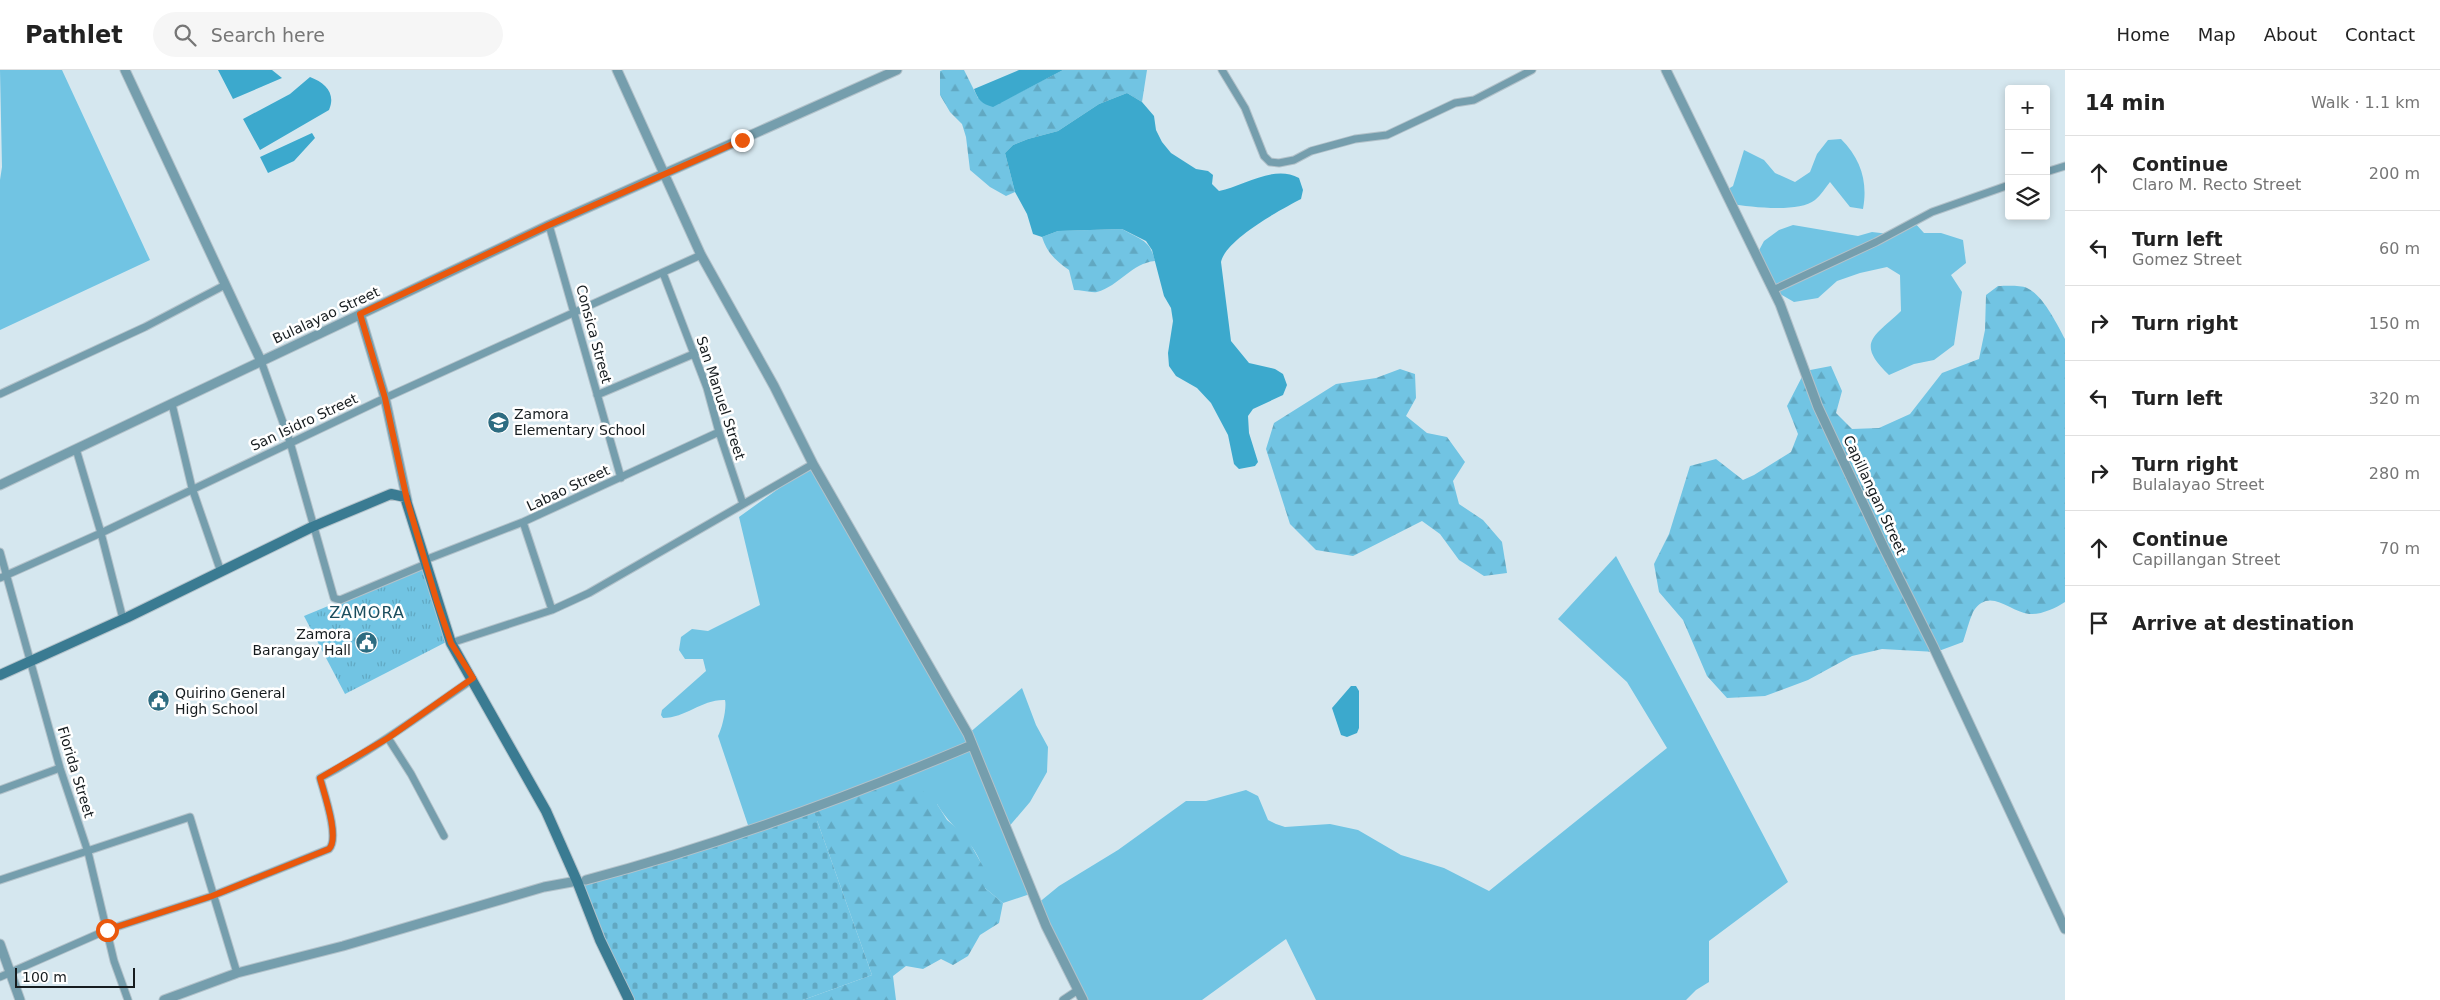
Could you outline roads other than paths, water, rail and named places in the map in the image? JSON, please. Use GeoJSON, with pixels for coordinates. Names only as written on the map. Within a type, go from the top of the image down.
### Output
{"type":"FeatureCollection","features":[{"type":"Feature","properties":{"kind":"main road"},"geometry":{"type":"LineString","coordinates":[[0,675],[123,619],[312,527],[391,494],[400,494],[407,500],[451,643],[473,678],[582,880],[600,940],[630,1000]]}},
{"type":"Feature","properties":{"kind":"street"},"geometry":{"type":"LineString","coordinates":[[125,70],[261,361],[290,442],[312,527]]}},
{"type":"Feature","properties":{"kind":"street"},"geometry":{"type":"LineString","coordinates":[[617,70],[701,255],[774,386],[813,464],[951,701],[972,745],[1037,904],[1083,1000]]}},
{"type":"Feature","properties":{"kind":"street"},"geometry":{"type":"LineString","coordinates":[[665,173],[898,70]]}},
{"type":"Feature","properties":{"kind":"street"},"geometry":{"type":"LineString","coordinates":[[1222,70],[1245,108],[1266,160],[1279,163],[1294,160],[1311,151],[1400,130],[1455,103],[1474,100],[1532,70]]}},
{"type":"Feature","properties":{"kind":"street","name":"Capillangan Street"},"geometry":{"type":"LineString","coordinates":[[1666,70],[1773,290],[1818,407],[1883,546],[1933,646],[2065,930]]}},
{"type":"Feature","properties":{"kind":"street"},"geometry":{"type":"LineString","coordinates":[[2050,171],[2065,166]]}},
{"type":"Feature","properties":{"kind":"street","name":"Bulalayao Street"},"geometry":{"type":"LineString","coordinates":[[0,485],[549,225],[665,173]]}},
{"type":"Feature","properties":{"kind":"street"},"geometry":{"type":"LineString","coordinates":[[1773,290],[1876,242],[1932,212],[2005,186]]}},
{"type":"Feature","properties":{"kind":"street","name":"Consica Street"},"geometry":{"type":"LineString","coordinates":[[549,225],[621,478]]}},
{"type":"Feature","properties":{"kind":"street","name":"San Isidro Street"},"geometry":{"type":"LineString","coordinates":[[3,576],[101,533],[192,488],[385,398],[575,314],[701,255]]}},
{"type":"Feature","properties":{"kind":"street","name":"San Manuel Street"},"geometry":{"type":"LineString","coordinates":[[663,273],[695,353],[743,504]]}},
{"type":"Feature","properties":{"kind":"street"},"geometry":{"type":"LineString","coordinates":[[0,394],[145,327],[225,285]]}},
{"type":"Feature","properties":{"kind":"street"},"geometry":{"type":"LineString","coordinates":[[360,314],[385,398],[407,500]]}},
{"type":"Feature","properties":{"kind":"street"},"geometry":{"type":"LineString","coordinates":[[598,395],[695,353]]}},
{"type":"Feature","properties":{"kind":"street"},"geometry":{"type":"LineString","coordinates":[[172,404],[192,488],[220,572]]}},
{"type":"Feature","properties":{"kind":"street","name":"Labao Street"},"geometry":{"type":"LineString","coordinates":[[312,527],[330,591],[336,599],[340,600],[523,522],[719,432]]}},
{"type":"Feature","properties":{"kind":"street"},"geometry":{"type":"LineString","coordinates":[[76,449],[101,533],[123,619]]}},
{"type":"Feature","properties":{"kind":"street"},"geometry":{"type":"LineString","coordinates":[[451,643],[552,610],[634,569],[813,464]]}},
{"type":"Feature","properties":{"kind":"street"},"geometry":{"type":"LineString","coordinates":[[523,522],[552,610]]}},
{"type":"Feature","properties":{"kind":"street","name":"Florida Street"},"geometry":{"type":"LineString","coordinates":[[0,552],[3,576],[30,661],[60,768],[88,852],[107,930],[128,1000]]}},
{"type":"Feature","properties":{"kind":"street"},"geometry":{"type":"LineString","coordinates":[[5,976],[107,930],[212,896],[329,849],[334,842],[333,832],[320,778],[388,738],[473,678]]}},
{"type":"Feature","properties":{"kind":"street"},"geometry":{"type":"LineString","coordinates":[[388,738],[411,774],[444,836]]}},
{"type":"Feature","properties":{"kind":"street"},"geometry":{"type":"LineString","coordinates":[[164,1000],[237,973],[344,946],[544,887],[582,880],[663,860],[793,817],[972,745]]}},
{"type":"Feature","properties":{"kind":"street"},"geometry":{"type":"LineString","coordinates":[[0,790],[60,768]]}},
{"type":"Feature","properties":{"kind":"street"},"geometry":{"type":"LineString","coordinates":[[0,880],[190,817],[212,896],[237,973]]}},
{"type":"Feature","properties":{"kind":"street"},"geometry":{"type":"LineString","coordinates":[[0,944],[5,976],[20,1000]]}},
{"type":"Feature","properties":{"kind":"street"},"geometry":{"type":"LineString","coordinates":[[1063,1000],[1078,990]]}},
{"type":"Feature","properties":{"kind":"place","name":"Zamora Elementary School"},"geometry":{"type":"Point","coordinates":[498,422]}},
{"type":"Feature","properties":{"kind":"place","name":"Zamora Barangay Hall"},"geometry":{"type":"Point","coordinates":[367,642]}},
{"type":"Feature","properties":{"kind":"place","name":"Quirino General High School"},"geometry":{"type":"Point","coordinates":[159,701]}},
{"type":"Feature","properties":{"kind":"district","name":"ZAMORA"},"geometry":{"type":"Point","coordinates":[367,612]}}]}
